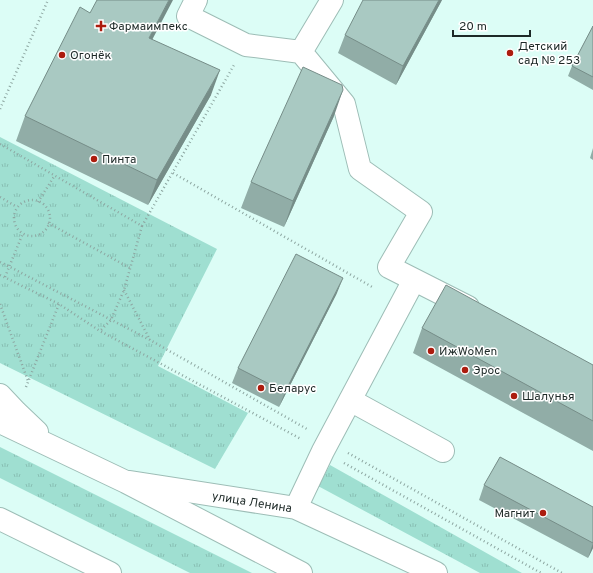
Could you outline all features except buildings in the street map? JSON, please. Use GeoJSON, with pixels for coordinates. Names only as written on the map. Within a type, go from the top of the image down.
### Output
{"type":"FeatureCollection","features":[{"type":"Feature","properties":{"kind":"main road"},"geometry":{"type":"LineString","coordinates":[[196,0],[188,16],[246,45],[301,52],[344,104],[360,169],[421,212],[390,267],[483,314]]}},
{"type":"Feature","properties":{"kind":"main road"},"geometry":{"type":"LineString","coordinates":[[301,52],[332,0]]}},
{"type":"Feature","properties":{"kind":"main road"},"geometry":{"type":"LineString","coordinates":[[296,508],[325,446],[414,280]]}},
{"type":"Feature","properties":{"kind":"main road"},"geometry":{"type":"LineString","coordinates":[[0,395],[8,417]]}},
{"type":"Feature","properties":{"kind":"main road"},"geometry":{"type":"LineString","coordinates":[[350,400],[443,451]]}},
{"type":"Feature","properties":{"kind":"main road","name":"улица Ленина"},"geometry":{"type":"LineString","coordinates":[[8,417],[53,447],[126,482],[301,573]]}},
{"type":"Feature","properties":{"kind":"main road","name":"улица Ленина"},"geometry":{"type":"LineString","coordinates":[[126,482],[296,508],[436,573]]}},
{"type":"Feature","properties":{"kind":"main road"},"geometry":{"type":"LineString","coordinates":[[0,519],[101,570]]}},
{"type":"Feature","properties":{"kind":"path"},"geometry":{"type":"LineString","coordinates":[[0,109],[48,0]]}},
{"type":"Feature","properties":{"kind":"path"},"geometry":{"type":"LineString","coordinates":[[100,331],[111,320],[124,290],[142,226],[246,45]]}},
{"type":"Feature","properties":{"kind":"path"},"geometry":{"type":"LineString","coordinates":[[0,144],[142,226]]}},
{"type":"Feature","properties":{"kind":"path"},"geometry":{"type":"LineString","coordinates":[[173,173],[378,290]]}},
{"type":"Feature","properties":{"kind":"path"},"geometry":{"type":"LineString","coordinates":[[38,202],[55,175]]}},
{"type":"Feature","properties":{"kind":"path"},"geometry":{"type":"LineString","coordinates":[[0,197],[17,207]]}},
{"type":"Feature","properties":{"kind":"path"},"geometry":{"type":"LineString","coordinates":[[33,199],[38,202],[43,203],[49,212],[50,218],[47,228],[43,232],[38,235],[28,236],[18,230],[13,219],[14,213],[17,207],[26,200],[33,199]]}},
{"type":"Feature","properties":{"kind":"path"},"geometry":{"type":"LineString","coordinates":[[48,223],[130,268]]}},
{"type":"Feature","properties":{"kind":"path"},"geometry":{"type":"LineString","coordinates":[[5,277],[23,233]]}},
{"type":"Feature","properties":{"kind":"path"},"geometry":{"type":"LineString","coordinates":[[0,262],[150,340],[325,446],[542,573]]}},
{"type":"Feature","properties":{"kind":"path"},"geometry":{"type":"LineString","coordinates":[[0,275],[59,304],[100,331],[325,446],[562,573]]}},
{"type":"Feature","properties":{"kind":"path"},"geometry":{"type":"LineString","coordinates":[[124,290],[150,340]]}},
{"type":"Feature","properties":{"kind":"path"},"geometry":{"type":"LineString","coordinates":[[0,304],[28,382]]}},
{"type":"Feature","properties":{"kind":"path"},"geometry":{"type":"LineString","coordinates":[[8,417],[28,382],[59,304]]}},
{"type":"Feature","properties":{"kind":"green space"},"geometry":{"type":"Polygon","coordinates":[[[0,137],[217,249],[158,366],[248,413],[215,469],[0,363],[0,137]]]}},
{"type":"Feature","properties":{"kind":"green space"},"geometry":{"type":"Polygon","coordinates":[[[0,447],[252,573],[190,573],[0,478],[0,447]]]}},
{"type":"Feature","properties":{"kind":"green space"},"geometry":{"type":"Polygon","coordinates":[[[330,465],[522,573],[480,573],[318,486],[330,465]]]}},
{"type":"Feature","properties":{"kind":"place","name":"Фармаимпекс"},"geometry":{"type":"Point","coordinates":[101,26]}},
{"type":"Feature","properties":{"kind":"place","name":"Детский сад № 253"},"geometry":{"type":"Point","coordinates":[510,53]}},
{"type":"Feature","properties":{"kind":"place","name":"Огонёк"},"geometry":{"type":"Point","coordinates":[62,55]}},
{"type":"Feature","properties":{"kind":"place","name":"Пинта"},"geometry":{"type":"Point","coordinates":[94,159]}},
{"type":"Feature","properties":{"kind":"place","name":"ИжWoMen"},"geometry":{"type":"Point","coordinates":[431,351]}},
{"type":"Feature","properties":{"kind":"place","name":"Эрос"},"geometry":{"type":"Point","coordinates":[465,370]}},
{"type":"Feature","properties":{"kind":"place","name":"Беларус"},"geometry":{"type":"Point","coordinates":[261,388]}},
{"type":"Feature","properties":{"kind":"place","name":"Шалунья"},"geometry":{"type":"Point","coordinates":[514,396]}},
{"type":"Feature","properties":{"kind":"place","name":"Магнит"},"geometry":{"type":"Point","coordinates":[543,513]}}]}
